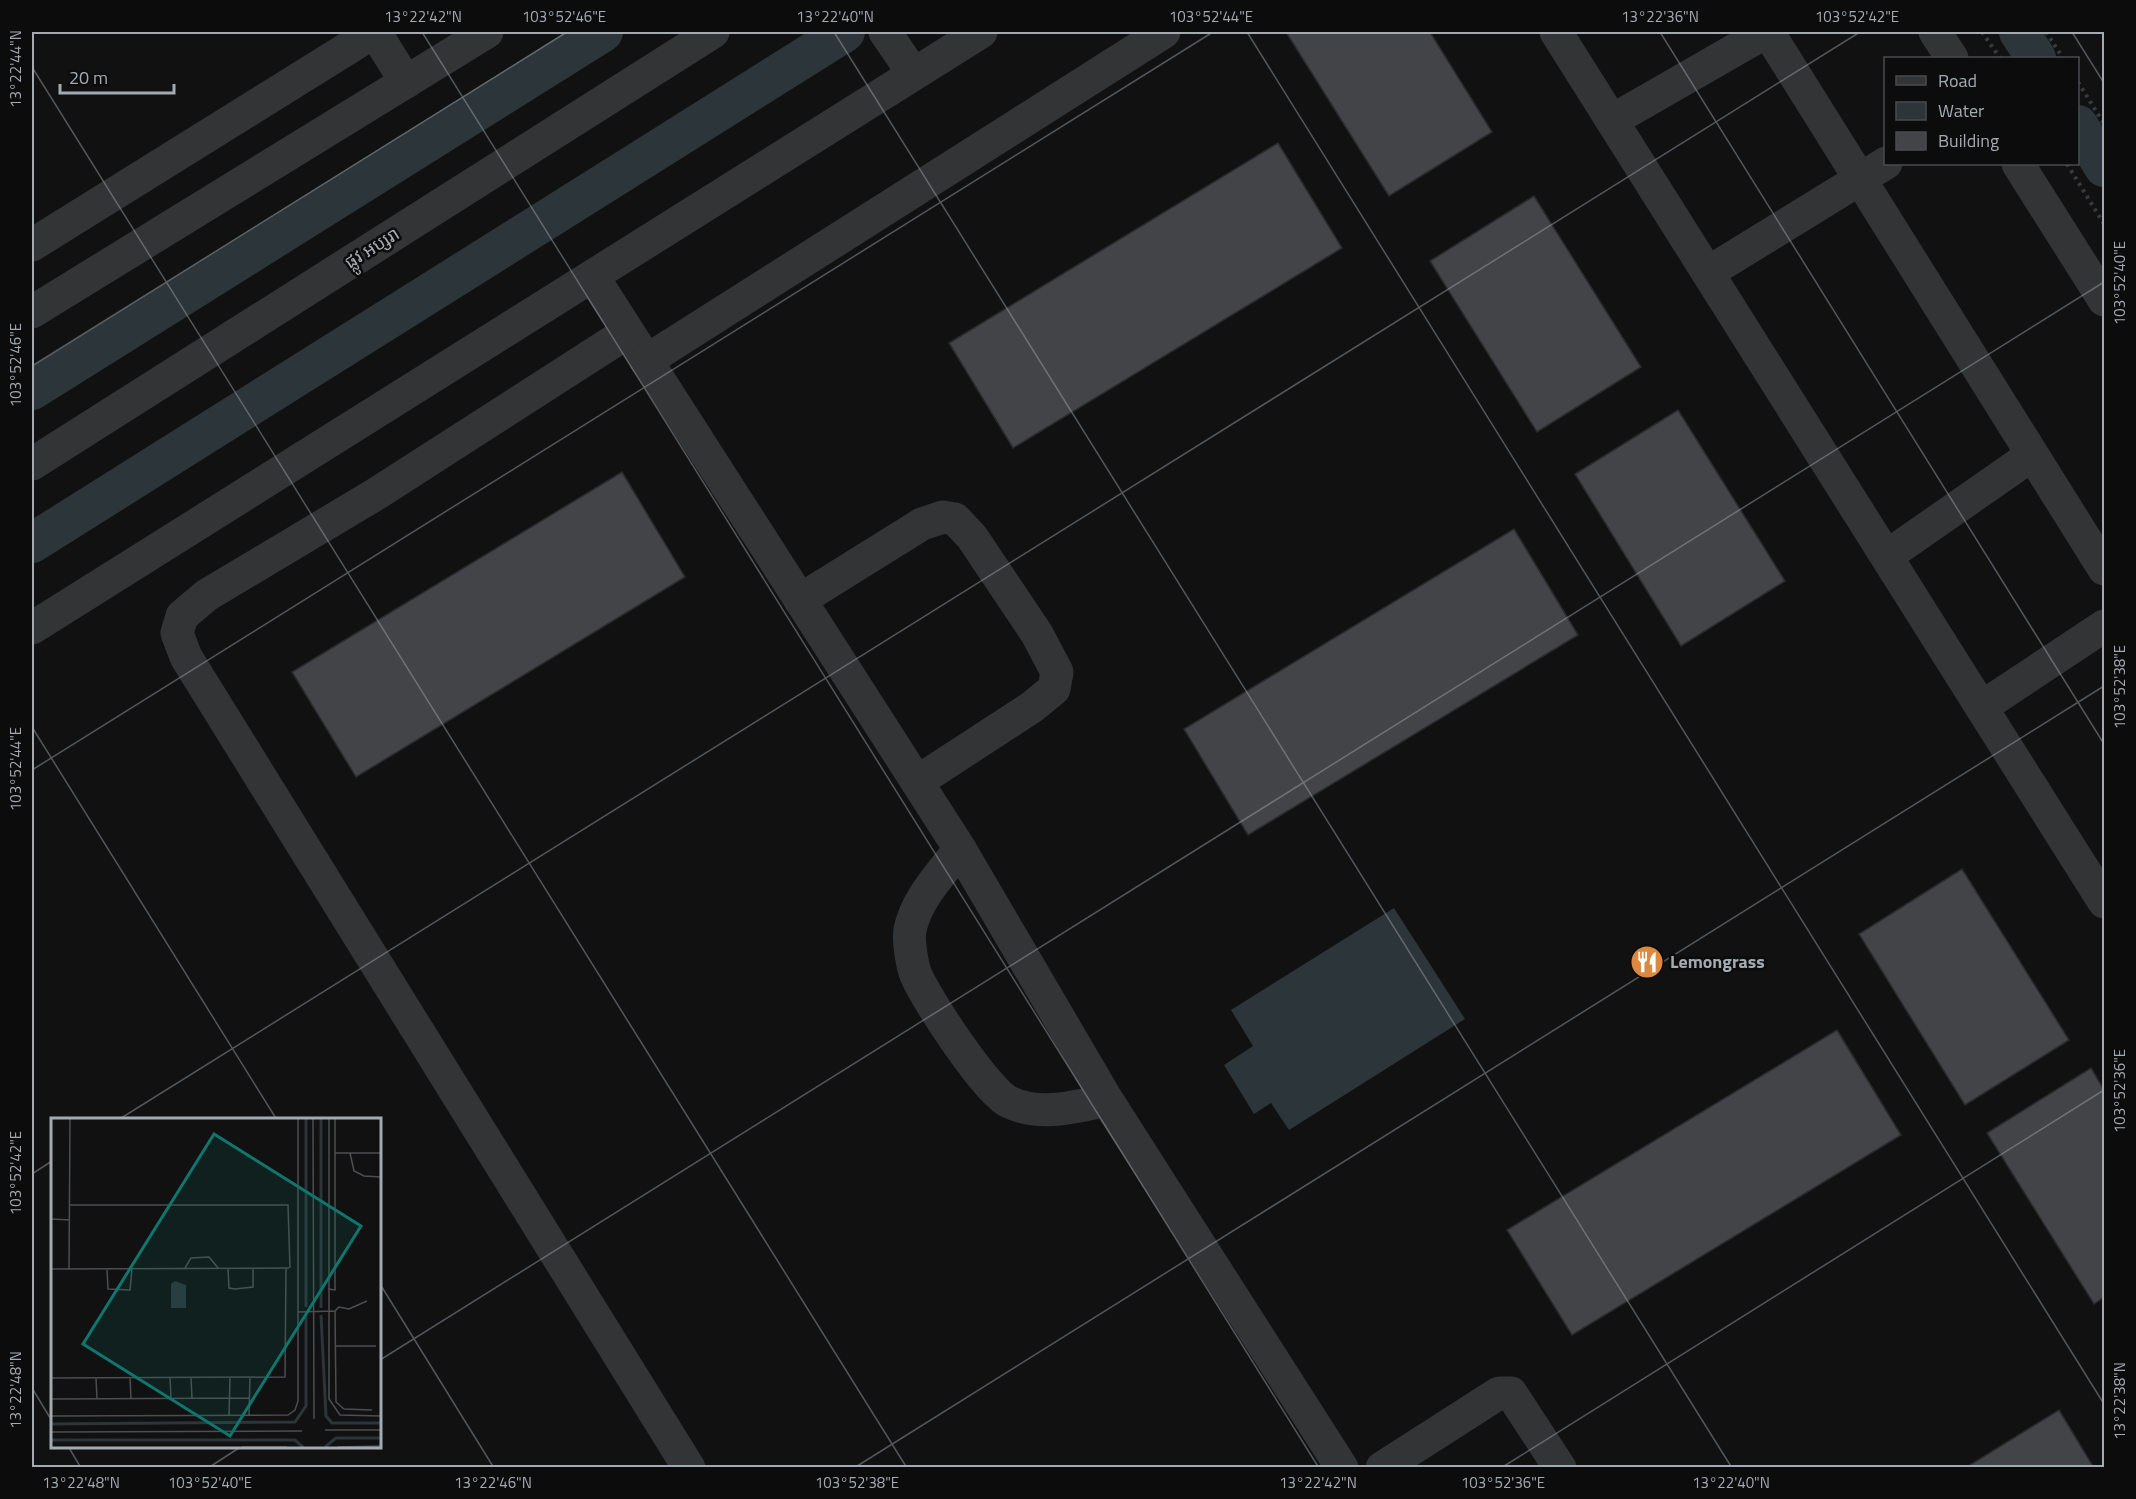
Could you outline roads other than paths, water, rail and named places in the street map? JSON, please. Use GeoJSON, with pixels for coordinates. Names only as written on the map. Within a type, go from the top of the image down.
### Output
{"type":"FeatureCollection","features":[{"type":"Feature","properties":{"kind":"street"},"geometry":{"type":"LineString","coordinates":[[32,245],[374,32],[406,81]]}},
{"type":"Feature","properties":{"kind":"street"},"geometry":{"type":"LineString","coordinates":[[32,312],[487,32]]}},
{"type":"Feature","properties":{"kind":"street","name":"ផ្លូវ អប្សរា"},"geometry":{"type":"LineString","coordinates":[[32,464],[714,32]]}},
{"type":"Feature","properties":{"kind":"street"},"geometry":{"type":"LineString","coordinates":[[885,32],[913,74]]}},
{"type":"Feature","properties":{"kind":"street"},"geometry":{"type":"LineString","coordinates":[[32,627],[981,32]]}},
{"type":"Feature","properties":{"kind":"street"},"geometry":{"type":"LineString","coordinates":[[646,361],[1164,32]]}},
{"type":"Feature","properties":{"kind":"street"},"geometry":{"type":"LineString","coordinates":[[1556,32],[2104,902]]}},
{"type":"Feature","properties":{"kind":"street"},"geometry":{"type":"LineString","coordinates":[[1613,120],[1767,32],[1872,171],[2032,455],[2104,569]]}},
{"type":"Feature","properties":{"kind":"street"},"geometry":{"type":"LineString","coordinates":[[1935,32],[1951,57]]}},
{"type":"Feature","properties":{"kind":"street"},"geometry":{"type":"LineString","coordinates":[[2019,165],[2104,300]]}},
{"type":"Feature","properties":{"kind":"street"},"geometry":{"type":"LineString","coordinates":[[1709,272],[1872,171]]}},
{"type":"Feature","properties":{"kind":"street"},"geometry":{"type":"LineString","coordinates":[[593,277],[960,849],[1107,1100],[1342,1467]]}},
{"type":"Feature","properties":{"kind":"street"},"geometry":{"type":"LineString","coordinates":[[628,332],[376,494],[207,595],[182,616],[177,633],[186,657],[689,1467]]}},
{"type":"Feature","properties":{"kind":"street"},"geometry":{"type":"LineString","coordinates":[[1887,556],[2032,455]]}},
{"type":"Feature","properties":{"kind":"street"},"geometry":{"type":"LineString","coordinates":[[800,600],[902,535],[943,517],[955,519],[972,537],[1037,634],[1057,672],[1054,689],[1032,707],[917,782]]}},
{"type":"Feature","properties":{"kind":"street"},"geometry":{"type":"LineString","coordinates":[[1982,707],[2104,626]]}},
{"type":"Feature","properties":{"kind":"street"},"geometry":{"type":"LineString","coordinates":[[960,849],[921,900],[909,931],[915,974],[979,1076],[1007,1102],[1034,1110],[1071,1108],[1107,1100]]}},
{"type":"Feature","properties":{"kind":"street"},"geometry":{"type":"LineString","coordinates":[[1382,1467],[1500,1393],[1511,1393],[1560,1467]]}},
{"type":"Feature","properties":{"kind":"water"},"geometry":{"type":"Polygon","coordinates":[[[1394,908],[1465,1019],[1289,1130],[1271,1103],[1254,1114],[1224,1065],[1253,1046],[1231,1010],[1394,908]]]}},
{"type":"Feature","properties":{"kind":"waterway"},"geometry":{"type":"LineString","coordinates":[[32,390],[603,32]]}},
{"type":"Feature","properties":{"kind":"waterway"},"geometry":{"type":"LineString","coordinates":[[32,543],[845,32]]}},
{"type":"Feature","properties":{"kind":"waterway"},"geometry":{"type":"LineString","coordinates":[[2019,32],[2035,57]]}},
{"type":"Feature","properties":{"kind":"waterway"},"geometry":{"type":"LineString","coordinates":[[2079,127],[2104,167]]}},
{"type":"Feature","properties":{"kind":"place","name":"Lemongrass"},"geometry":{"type":"Point","coordinates":[1647,962]}}]}
